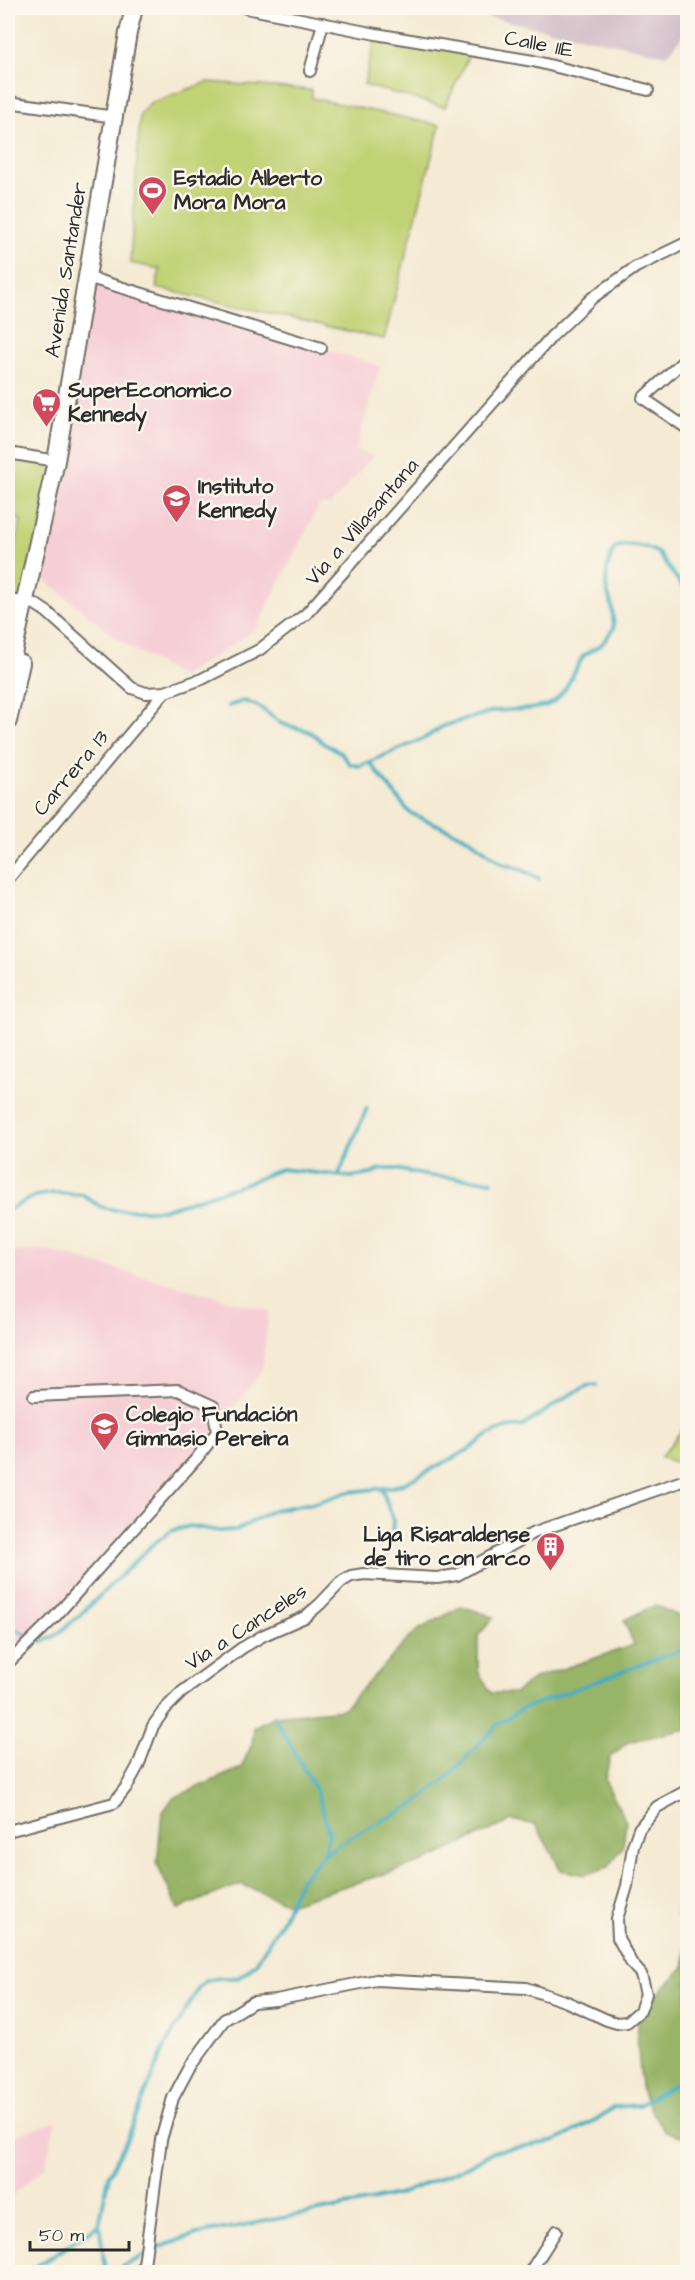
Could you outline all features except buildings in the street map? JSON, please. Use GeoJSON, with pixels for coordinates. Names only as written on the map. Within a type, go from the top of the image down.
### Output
{"type":"FeatureCollection","features":[{"type":"Feature","properties":{"kind":"street","name":"Avenida Santander"},"geometry":{"type":"LineString","coordinates":[[8,721],[30,603],[39,539],[56,461],[134,8]]}},
{"type":"Feature","properties":{"kind":"street","name":"Calle 11E"},"geometry":{"type":"LineString","coordinates":[[246,8],[532,61],[648,90]]}},
{"type":"Feature","properties":{"kind":"street"},"geometry":{"type":"LineString","coordinates":[[310,71],[323,23]]}},
{"type":"Feature","properties":{"kind":"street"},"geometry":{"type":"LineString","coordinates":[[8,101],[115,117]]}},
{"type":"Feature","properties":{"kind":"street","name":"Vía a Villasantana"},"geometry":{"type":"LineString","coordinates":[[30,603],[47,612],[132,688],[146,693],[165,692],[202,679],[259,650],[306,614],[552,336],[592,297],[636,267],[687,242]]}},
{"type":"Feature","properties":{"kind":"street"},"geometry":{"type":"LineString","coordinates":[[87,277],[321,348]]}},
{"type":"Feature","properties":{"kind":"street"},"geometry":{"type":"LineString","coordinates":[[687,357],[644,398],[687,429]]}},
{"type":"Feature","properties":{"kind":"street"},"geometry":{"type":"LineString","coordinates":[[8,453],[56,461]]}},
{"type":"Feature","properties":{"kind":"street"},"geometry":{"type":"LineString","coordinates":[[8,600],[30,603]]}},
{"type":"Feature","properties":{"kind":"street","name":"Avenida Santander"},"geometry":{"type":"LineString","coordinates":[[8,676],[30,603]]}},
{"type":"Feature","properties":{"kind":"street","name":"Carrera 13"},"geometry":{"type":"LineString","coordinates":[[8,879],[165,692]]}},
{"type":"Feature","properties":{"kind":"street"},"geometry":{"type":"LineString","coordinates":[[8,1663],[53,1619],[197,1458],[217,1432],[213,1406],[178,1390],[34,1396]]}},
{"type":"Feature","properties":{"kind":"street","name":"Vía a Canceles"},"geometry":{"type":"LineString","coordinates":[[8,1831],[114,1803],[138,1766],[153,1726],[165,1709],[182,1692],[242,1648],[264,1635],[305,1617],[341,1582],[351,1576],[364,1574],[436,1578],[457,1575],[535,1532],[687,1479]]}},
{"type":"Feature","properties":{"kind":"street"},"geometry":{"type":"LineString","coordinates":[[143,2272],[162,2140],[173,2098],[189,2068],[224,2020],[253,2002],[276,2000],[376,1980],[526,1988],[567,2002],[607,2020],[617,2023],[627,2022],[640,2011],[646,1994],[641,1974],[632,1964],[618,1938],[617,1919],[627,1886],[633,1846],[639,1829],[657,1807],[687,1790]]}},
{"type":"Feature","properties":{"kind":"street"},"geometry":{"type":"LineString","coordinates":[[530,2272],[556,2231]]}},
{"type":"Feature","properties":{"kind":"shaded area"},"geometry":{"type":"Polygon","coordinates":[[[445,8],[687,8],[687,30],[667,55],[445,8]]]}},
{"type":"Feature","properties":{"kind":"shaded area","name":"Instituto Kennedy"},"geometry":{"type":"Polygon","coordinates":[[[87,277],[380,366],[356,450],[373,456],[330,506],[320,504],[255,630],[181,677],[120,641],[38,574],[87,277]]]}},
{"type":"Feature","properties":{"kind":"shaded area","name":"Colegio Fundación Gimnasio Pereira"},"geometry":{"type":"Polygon","coordinates":[[[47,1250],[269,1311],[262,1370],[217,1432],[8,1663],[8,1252],[47,1250]]]}},
{"type":"Feature","properties":{"kind":"shaded area"},"geometry":{"type":"Polygon","coordinates":[[[56,2121],[45,2167],[8,2199],[8,2139],[56,2121]]]}},
{"type":"Feature","properties":{"kind":"green space"},"geometry":{"type":"Polygon","coordinates":[[[376,34],[471,51],[445,107],[364,85],[376,34]]]}},
{"type":"Feature","properties":{"kind":"green space"},"geometry":{"type":"Polygon","coordinates":[[[208,82],[312,90],[312,98],[440,125],[384,339],[156,288],[160,269],[130,263],[140,115],[150,103],[208,82]]]}},
{"type":"Feature","properties":{"kind":"green space"},"geometry":{"type":"Polygon","coordinates":[[[8,453],[56,461],[25,602],[8,600],[8,562],[11,562],[21,520],[8,517],[8,453]]]}},
{"type":"Feature","properties":{"kind":"green space"},"geometry":{"type":"Polygon","coordinates":[[[687,1423],[687,1463],[683,1465],[661,1457],[687,1423]]]}},
{"type":"Feature","properties":{"kind":"green space"},"geometry":{"type":"Polygon","coordinates":[[[655,1605],[687,1620],[687,1729],[628,1742],[610,1757],[605,1780],[626,1822],[623,1847],[608,1867],[585,1875],[561,1870],[536,1825],[512,1820],[423,1862],[288,1904],[241,1884],[178,1909],[157,1864],[162,1813],[173,1798],[241,1768],[252,1744],[254,1727],[274,1716],[343,1709],[416,1631],[462,1606],[494,1617],[478,1636],[478,1671],[491,1693],[515,1693],[535,1678],[634,1645],[624,1620],[655,1605]]]}},
{"type":"Feature","properties":{"kind":"green space"},"geometry":{"type":"Polygon","coordinates":[[[687,1878],[687,1941],[678,1916],[678,1902],[687,1878]]]}},
{"type":"Feature","properties":{"kind":"green space"},"geometry":{"type":"Polygon","coordinates":[[[687,1941],[687,2138],[665,2131],[651,2111],[641,2087],[637,2035],[640,2011],[684,1967],[687,1941]]]}},
{"type":"Feature","properties":{"kind":"waterway"},"geometry":{"type":"LineString","coordinates":[[228,706],[244,701],[258,706],[282,724],[308,731],[324,744],[339,751],[350,764],[360,766],[425,738],[443,726],[494,711],[528,709],[546,706],[555,701],[566,688],[583,656],[602,644],[614,628],[612,607],[606,587],[607,569],[614,548],[631,545],[659,554],[688,594]]}},
{"type":"Feature","properties":{"kind":"waterway"},"geometry":{"type":"LineString","coordinates":[[370,763],[410,813],[470,839],[502,864],[520,869],[539,879]]}},
{"type":"Feature","properties":{"kind":"waterway"},"geometry":{"type":"LineString","coordinates":[[339,1174],[367,1108]]}},
{"type":"Feature","properties":{"kind":"waterway"},"geometry":{"type":"LineString","coordinates":[[8,1210],[35,1196],[54,1193],[83,1195],[101,1207],[115,1210],[162,1210],[245,1184],[281,1169],[351,1177],[371,1174],[382,1169],[396,1169],[429,1176],[492,1181]]}},
{"type":"Feature","properties":{"kind":"waterway"},"geometry":{"type":"LineString","coordinates":[[8,1626],[43,1642],[55,1636],[80,1615],[153,1544],[171,1531],[190,1526],[219,1531],[237,1530],[273,1510],[319,1502],[349,1492],[393,1487],[405,1483],[468,1450],[490,1434],[506,1428],[523,1426],[568,1396],[587,1386],[596,1385]]}},
{"type":"Feature","properties":{"kind":"waterway"},"geometry":{"type":"LineString","coordinates":[[382,1489],[393,1520],[392,1538],[386,1557]]}},
{"type":"Feature","properties":{"kind":"waterway"},"geometry":{"type":"LineString","coordinates":[[106,2272],[99,2225],[109,2175],[127,2139],[165,2046],[200,1986],[206,1981],[219,1978],[238,1978],[247,1971],[256,1963],[280,1924],[300,1880],[324,1855],[345,1840],[415,1804],[446,1779],[498,1724],[522,1709],[688,1647]]}},
{"type":"Feature","properties":{"kind":"waterway"},"geometry":{"type":"LineString","coordinates":[[274,1716],[317,1792],[329,1833],[324,1854]]}},
{"type":"Feature","properties":{"kind":"waterway"},"geometry":{"type":"LineString","coordinates":[[112,2272],[160,2247],[197,2234],[400,2194],[466,2167],[495,2151],[556,2141],[614,2107],[639,2105],[688,2077]]}},
{"type":"Feature","properties":{"kind":"waterway"},"geometry":{"type":"LineString","coordinates":[[8,2269],[31,2270],[99,2225]]}},
{"type":"Feature","properties":{"kind":"place","name":"Estadio Alberto Mora Mora"},"geometry":{"type":"Point","coordinates":[153,216]}},
{"type":"Feature","properties":{"kind":"place","name":"SuperEconomico Kennedy"},"geometry":{"type":"Point","coordinates":[47,428]}},
{"type":"Feature","properties":{"kind":"place","name":"Instituto Kennedy"},"geometry":{"type":"Point","coordinates":[177,524]}},
{"type":"Feature","properties":{"kind":"place","name":"Colegio Fundación Gimnasio Pereira"},"geometry":{"type":"Point","coordinates":[105,1452]}},
{"type":"Feature","properties":{"kind":"place","name":"Liga Risaraldense de tiro con arco"},"geometry":{"type":"Point","coordinates":[551,1572]}}]}
